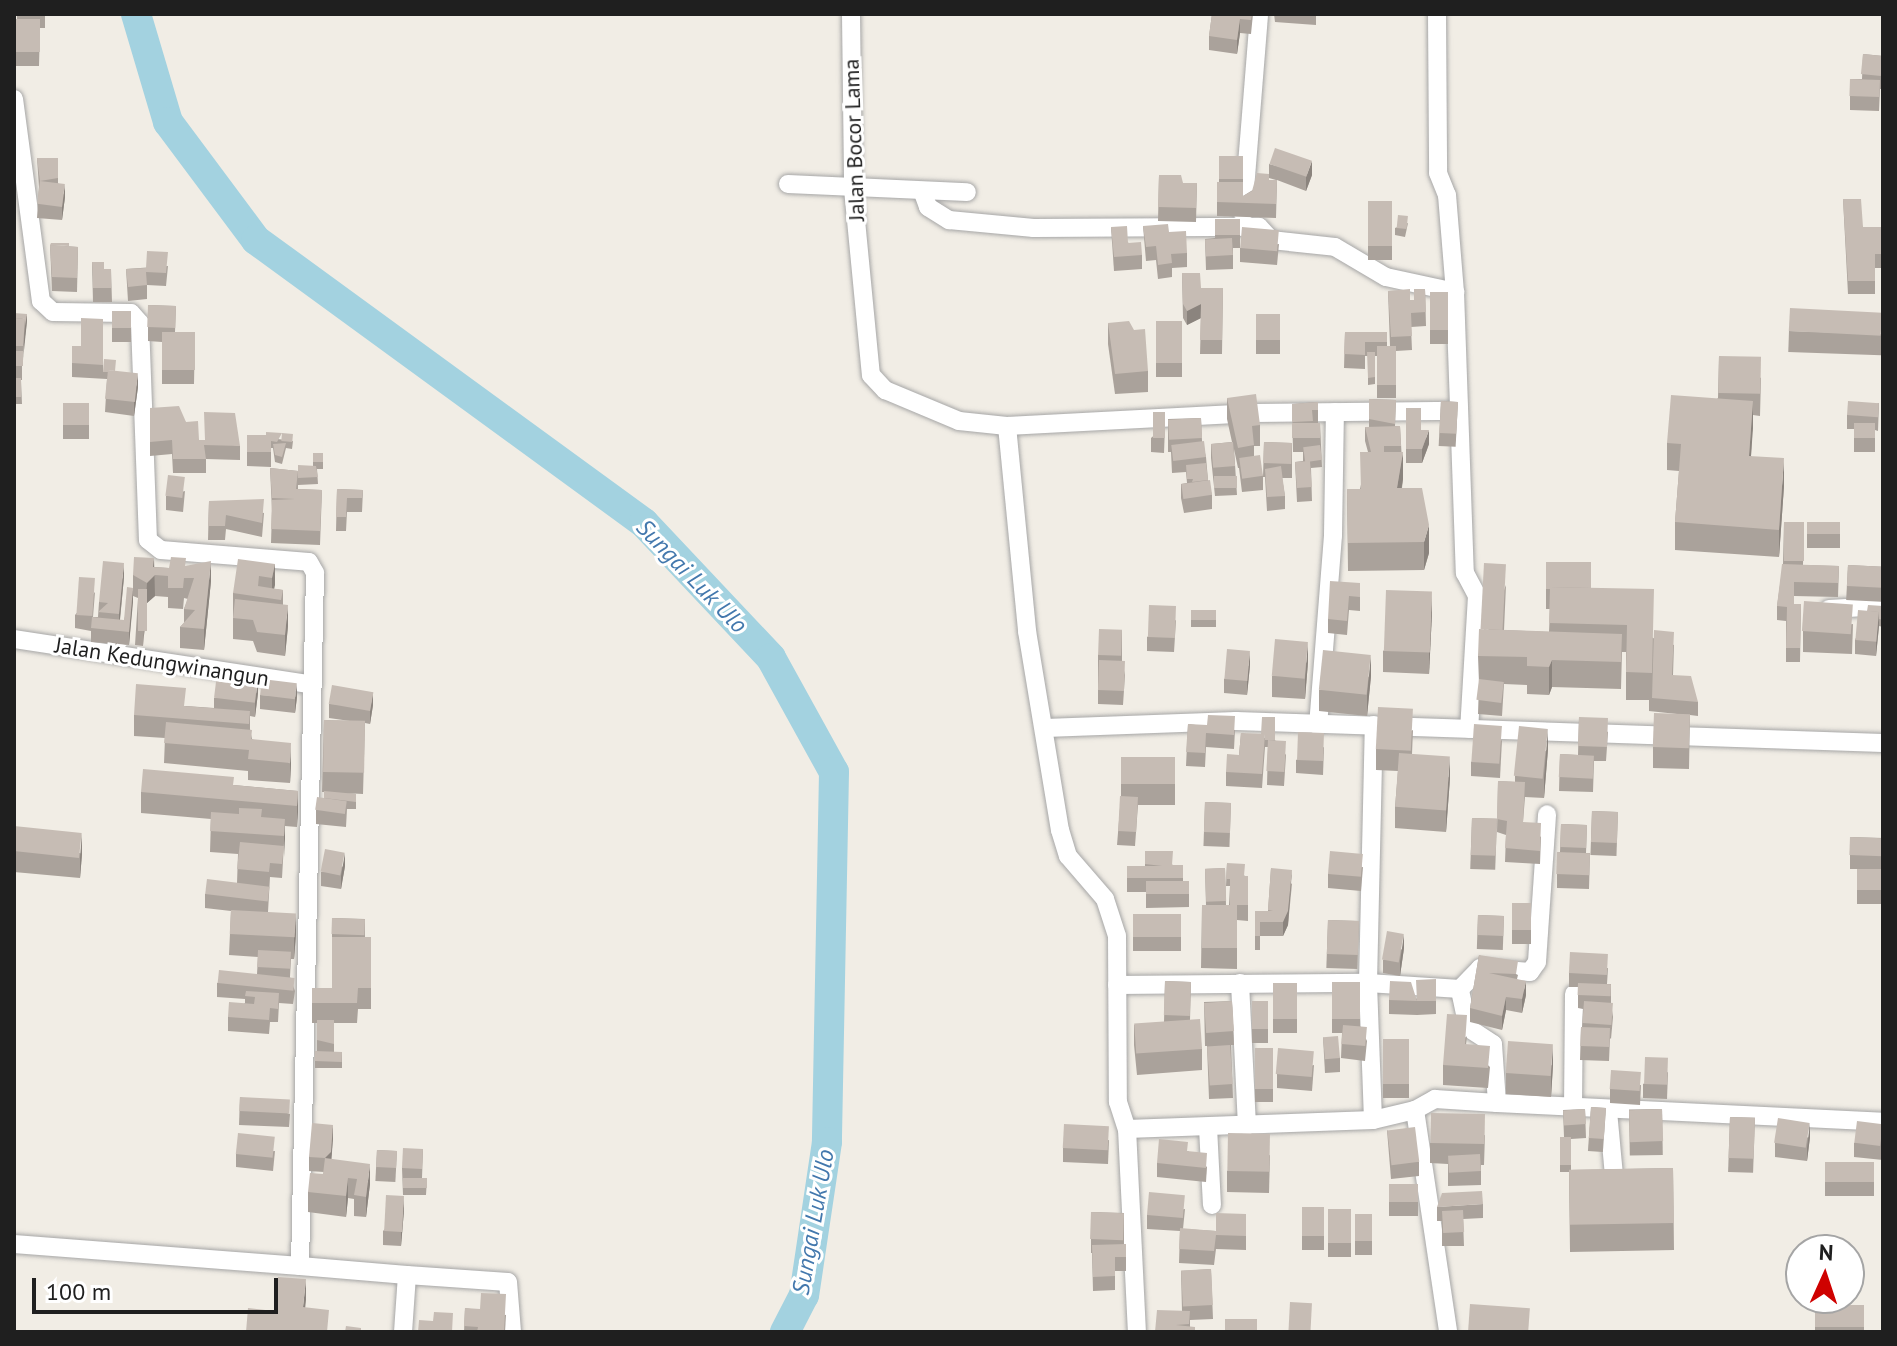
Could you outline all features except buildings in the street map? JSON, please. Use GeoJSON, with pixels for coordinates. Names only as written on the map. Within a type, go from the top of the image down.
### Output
{"type":"FeatureCollection","features":[{"type":"Feature","properties":{"kind":"street","name":"Jalan Bocor Lama"},"geometry":{"type":"LineString","coordinates":[[851,14],[853,189],[869,368],[876,383],[959,421],[1007,426]]}},
{"type":"Feature","properties":{"kind":"street"},"geometry":{"type":"LineString","coordinates":[[1243,227],[1259,14]]}},
{"type":"Feature","properties":{"kind":"street"},"geometry":{"type":"LineString","coordinates":[[1437,14],[1438,173],[1447,195],[1455,292],[1465,573],[1477,596],[1469,729]]}},
{"type":"Feature","properties":{"kind":"street"},"geometry":{"type":"LineString","coordinates":[[14,99],[41,301],[53,312],[131,313],[140,323],[148,540],[161,550],[312,564],[300,1266]]}},
{"type":"Feature","properties":{"kind":"street"},"geometry":{"type":"LineString","coordinates":[[788,184],[923,193],[967,192]]}},
{"type":"Feature","properties":{"kind":"street"},"geometry":{"type":"LineString","coordinates":[[923,193],[928,207],[949,220],[1049,228],[1259,227],[1271,240],[1335,247],[1386,277],[1455,292]]}},
{"type":"Feature","properties":{"kind":"street"},"geometry":{"type":"LineString","coordinates":[[1137,1332],[1127,1129],[1118,1102],[1117,936],[1105,899],[1068,856],[1027,631],[1007,426],[1335,412],[1459,411]]}},
{"type":"Feature","properties":{"kind":"street"},"geometry":{"type":"LineString","coordinates":[[1318,726],[1333,535],[1335,412]]}},
{"type":"Feature","properties":{"kind":"street"},"geometry":{"type":"LineString","coordinates":[[1822,609],[1883,606]]}},
{"type":"Feature","properties":{"kind":"street","name":"Jalan Kedungwinangun"},"geometry":{"type":"LineString","coordinates":[[14,639],[310,685]]}},
{"type":"Feature","properties":{"kind":"street"},"geometry":{"type":"LineString","coordinates":[[1045,728],[1236,721],[1883,743]]}},
{"type":"Feature","properties":{"kind":"street"},"geometry":{"type":"LineString","coordinates":[[1373,1120],[1368,983],[1374,725]]}},
{"type":"Feature","properties":{"kind":"street"},"geometry":{"type":"LineString","coordinates":[[1117,985],[1368,983],[1449,988],[1480,968],[1524,974],[1534,969],[1547,814]]}},
{"type":"Feature","properties":{"kind":"street"},"geometry":{"type":"LineString","coordinates":[[1240,983],[1247,1126]]}},
{"type":"Feature","properties":{"kind":"street"},"geometry":{"type":"LineString","coordinates":[[1449,988],[1468,1028],[1493,1044],[1497,1103]]}},
{"type":"Feature","properties":{"kind":"street"},"geometry":{"type":"LineString","coordinates":[[1573,1109],[1574,994]]}},
{"type":"Feature","properties":{"kind":"street"},"geometry":{"type":"LineString","coordinates":[[1127,1129],[1401,1118],[1435,1099],[1608,1111],[1883,1122]]}},
{"type":"Feature","properties":{"kind":"street"},"geometry":{"type":"LineString","coordinates":[[1415,1110],[1448,1332]]}},
{"type":"Feature","properties":{"kind":"street"},"geometry":{"type":"LineString","coordinates":[[1608,1111],[1614,1176]]}},
{"type":"Feature","properties":{"kind":"street"},"geometry":{"type":"LineString","coordinates":[[1208,1127],[1212,1205]]}},
{"type":"Feature","properties":{"kind":"street"},"geometry":{"type":"LineString","coordinates":[[14,1244],[508,1282],[512,1332]]}},
{"type":"Feature","properties":{"kind":"street"},"geometry":{"type":"LineString","coordinates":[[403,1332],[407,1275]]}},
{"type":"Feature","properties":{"kind":"waterway","name":"Sungai Luk Ulo"},"geometry":{"type":"LineString","coordinates":[[136,14],[168,122],[256,240],[644,523],[771,658],[834,772],[827,1142],[804,1295],[785,1332]]}}]}
